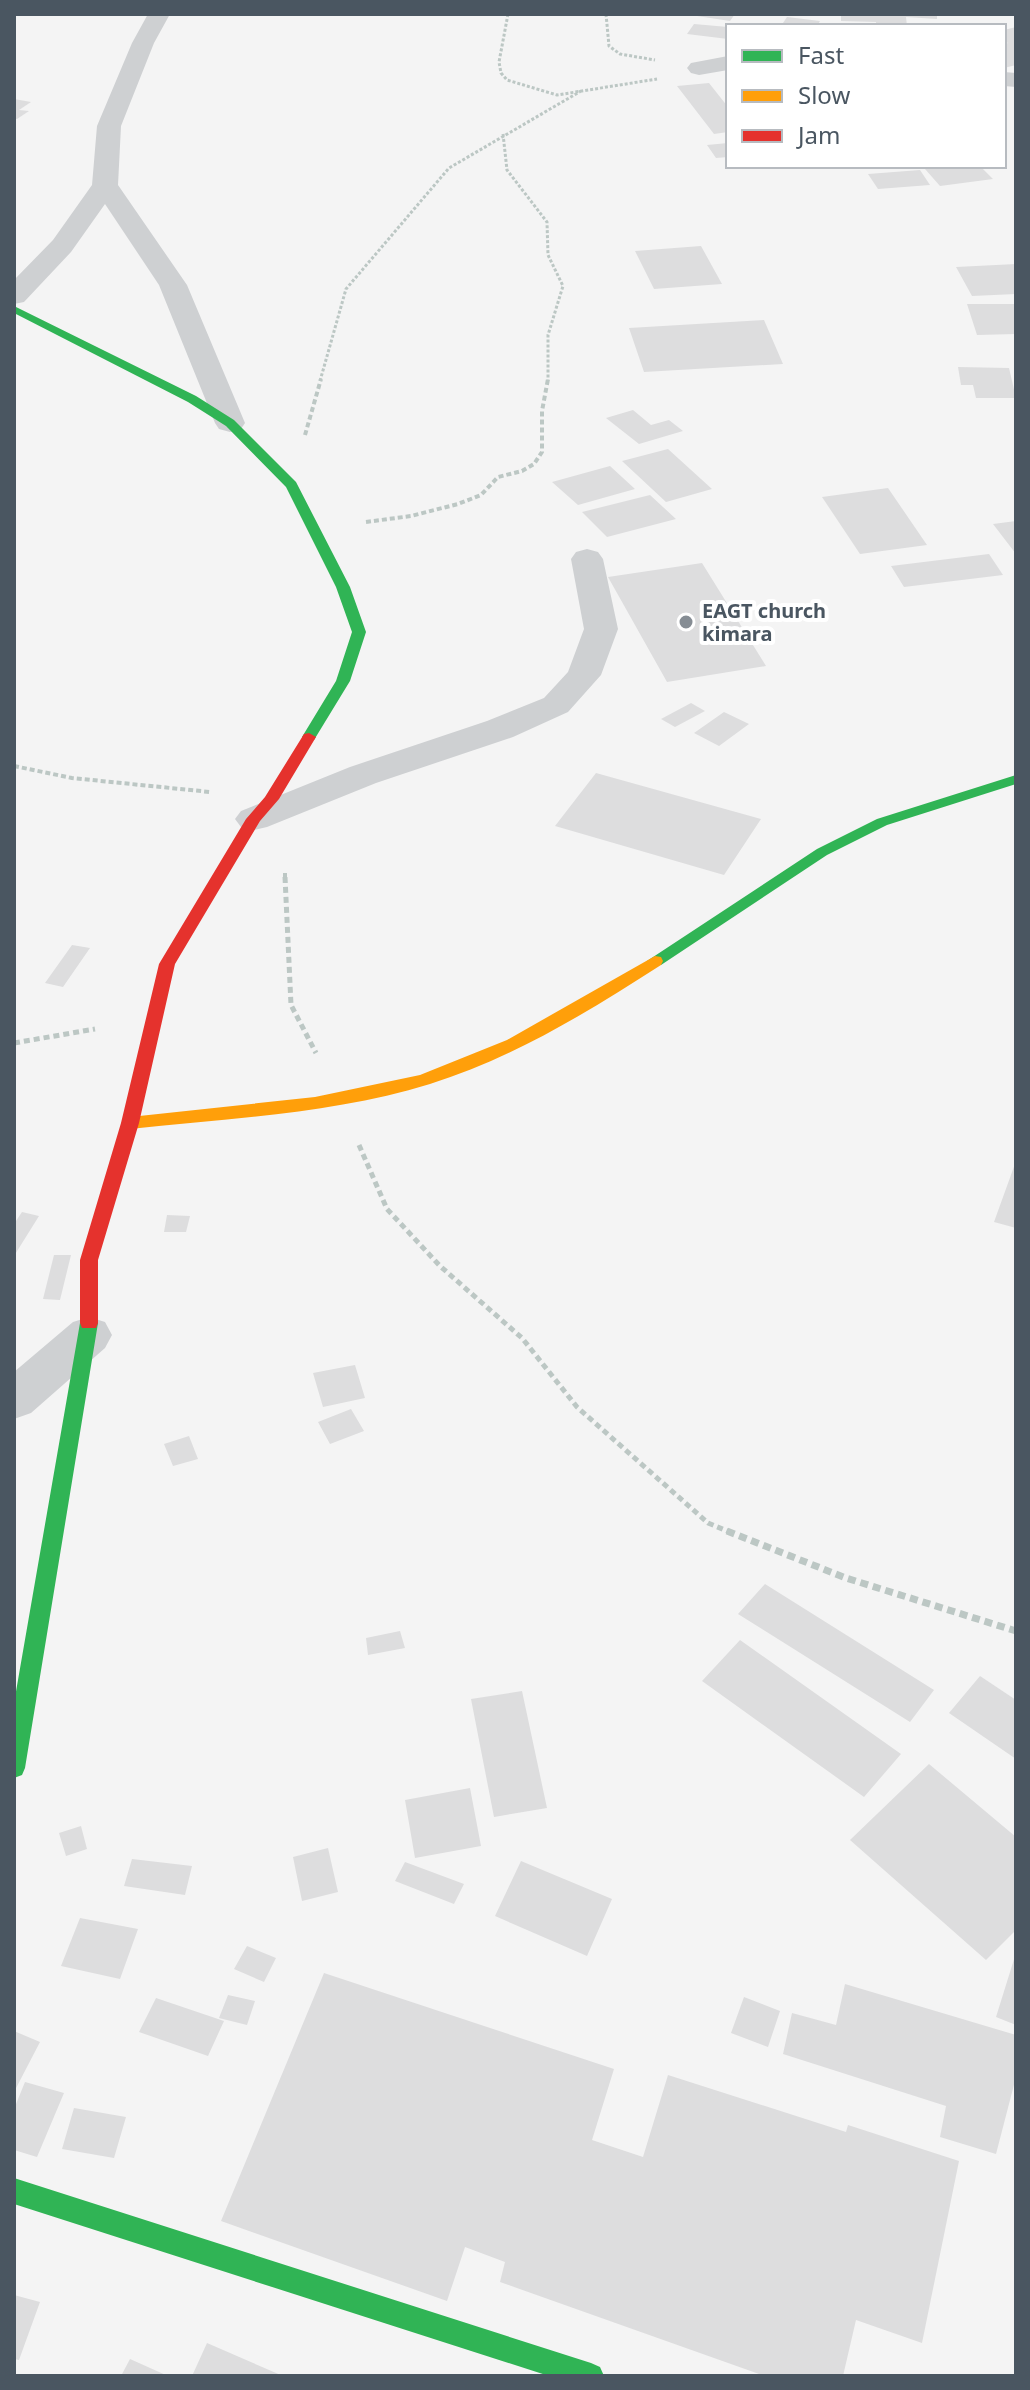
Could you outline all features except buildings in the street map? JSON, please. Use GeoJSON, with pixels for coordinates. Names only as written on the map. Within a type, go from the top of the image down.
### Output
{"type":"FeatureCollection","features":[{"type":"Feature","properties":{"kind":"street"},"geometry":{"type":"LineString","coordinates":[[14,296],[62,246],[105,185],[109,126],[143,43],[159,14]]}},
{"type":"Feature","properties":{"kind":"street"},"geometry":{"type":"LineString","coordinates":[[699,68],[726,63]]}},
{"type":"Feature","properties":{"kind":"street"},"geometry":{"type":"LineString","coordinates":[[105,185],[173,285],[230,423]]}},
{"type":"Feature","properties":{"kind":"street"},"geometry":{"type":"LineString","coordinates":[[14,309],[192,399],[230,423],[292,485],[343,587],[359,632],[343,681],[270,808],[167,964],[130,1123],[89,1260],[89,1335],[14,1768]]}},
{"type":"Feature","properties":{"kind":"street"},"geometry":{"type":"LineString","coordinates":[[270,808],[500,729],[556,705],[584,675],[601,629],[587,559]]}},
{"type":"Feature","properties":{"kind":"street"},"geometry":{"type":"LineString","coordinates":[[130,1123],[340,1100],[426,1079],[506,1047],[637,973],[822,852],[882,822],[1016,779]]}},
{"type":"Feature","properties":{"kind":"street"},"geometry":{"type":"LineString","coordinates":[[14,1400],[89,1335]]}},
{"type":"Feature","properties":{"kind":"street"},"geometry":{"type":"LineString","coordinates":[[14,2191],[591,2376]]}},
{"type":"Feature","properties":{"kind":"path"},"geometry":{"type":"LineString","coordinates":[[508,14],[499,62],[501,73],[507,80],[557,95],[654,80],[699,68]]}},
{"type":"Feature","properties":{"kind":"path"},"geometry":{"type":"LineString","coordinates":[[606,14],[609,46],[620,54],[699,68]]}},
{"type":"Feature","properties":{"kind":"path"},"geometry":{"type":"LineString","coordinates":[[292,485],[346,289],[449,168],[581,91]]}},
{"type":"Feature","properties":{"kind":"path"},"geometry":{"type":"LineString","coordinates":[[316,532],[343,524],[411,516],[458,504],[481,495],[498,477],[522,471],[534,464],[542,452],[548,335],[563,286],[548,255],[547,222],[507,170],[503,134]]}},
{"type":"Feature","properties":{"kind":"path"},"geometry":{"type":"LineString","coordinates":[[14,766],[72,778],[270,808],[285,913],[291,1005],[340,1100],[387,1209],[440,1266],[522,1338],[577,1407],[708,1523],[846,1578],[1016,1631]]}},
{"type":"Feature","properties":{"kind":"path"},"geometry":{"type":"LineString","coordinates":[[14,1043],[155,1018]]}},
{"type":"Feature","properties":{"kind":"traffic: fast"},"geometry":{"type":"LineString","coordinates":[[14,309],[192,399],[230,423],[292,485],[343,587],[359,632],[343,681],[309,737]]}},
{"type":"Feature","properties":{"kind":"traffic: fast"},"geometry":{"type":"LineString","coordinates":[[655,961],[822,852],[882,822],[1016,779]]}},
{"type":"Feature","properties":{"kind":"traffic: fast"},"geometry":{"type":"LineString","coordinates":[[14,1768],[89,1323]]}},
{"type":"Feature","properties":{"kind":"traffic: fast"},"geometry":{"type":"LineString","coordinates":[[14,2191],[591,2376]]}},
{"type":"Feature","properties":{"kind":"traffic: slow"},"geometry":{"type":"LineString","coordinates":[[130,1123],[315,1103],[424,1080],[513,1044],[602,995],[655,961]]}},
{"type":"Feature","properties":{"kind":"traffic: jam"},"geometry":{"type":"LineString","coordinates":[[89,1323],[89,1260],[130,1123],[167,964],[254,819],[271,799],[309,737]]}},
{"type":"Feature","properties":{"kind":"place","name":"EAGT church kimara"},"geometry":{"type":"Point","coordinates":[686,622]}}]}
